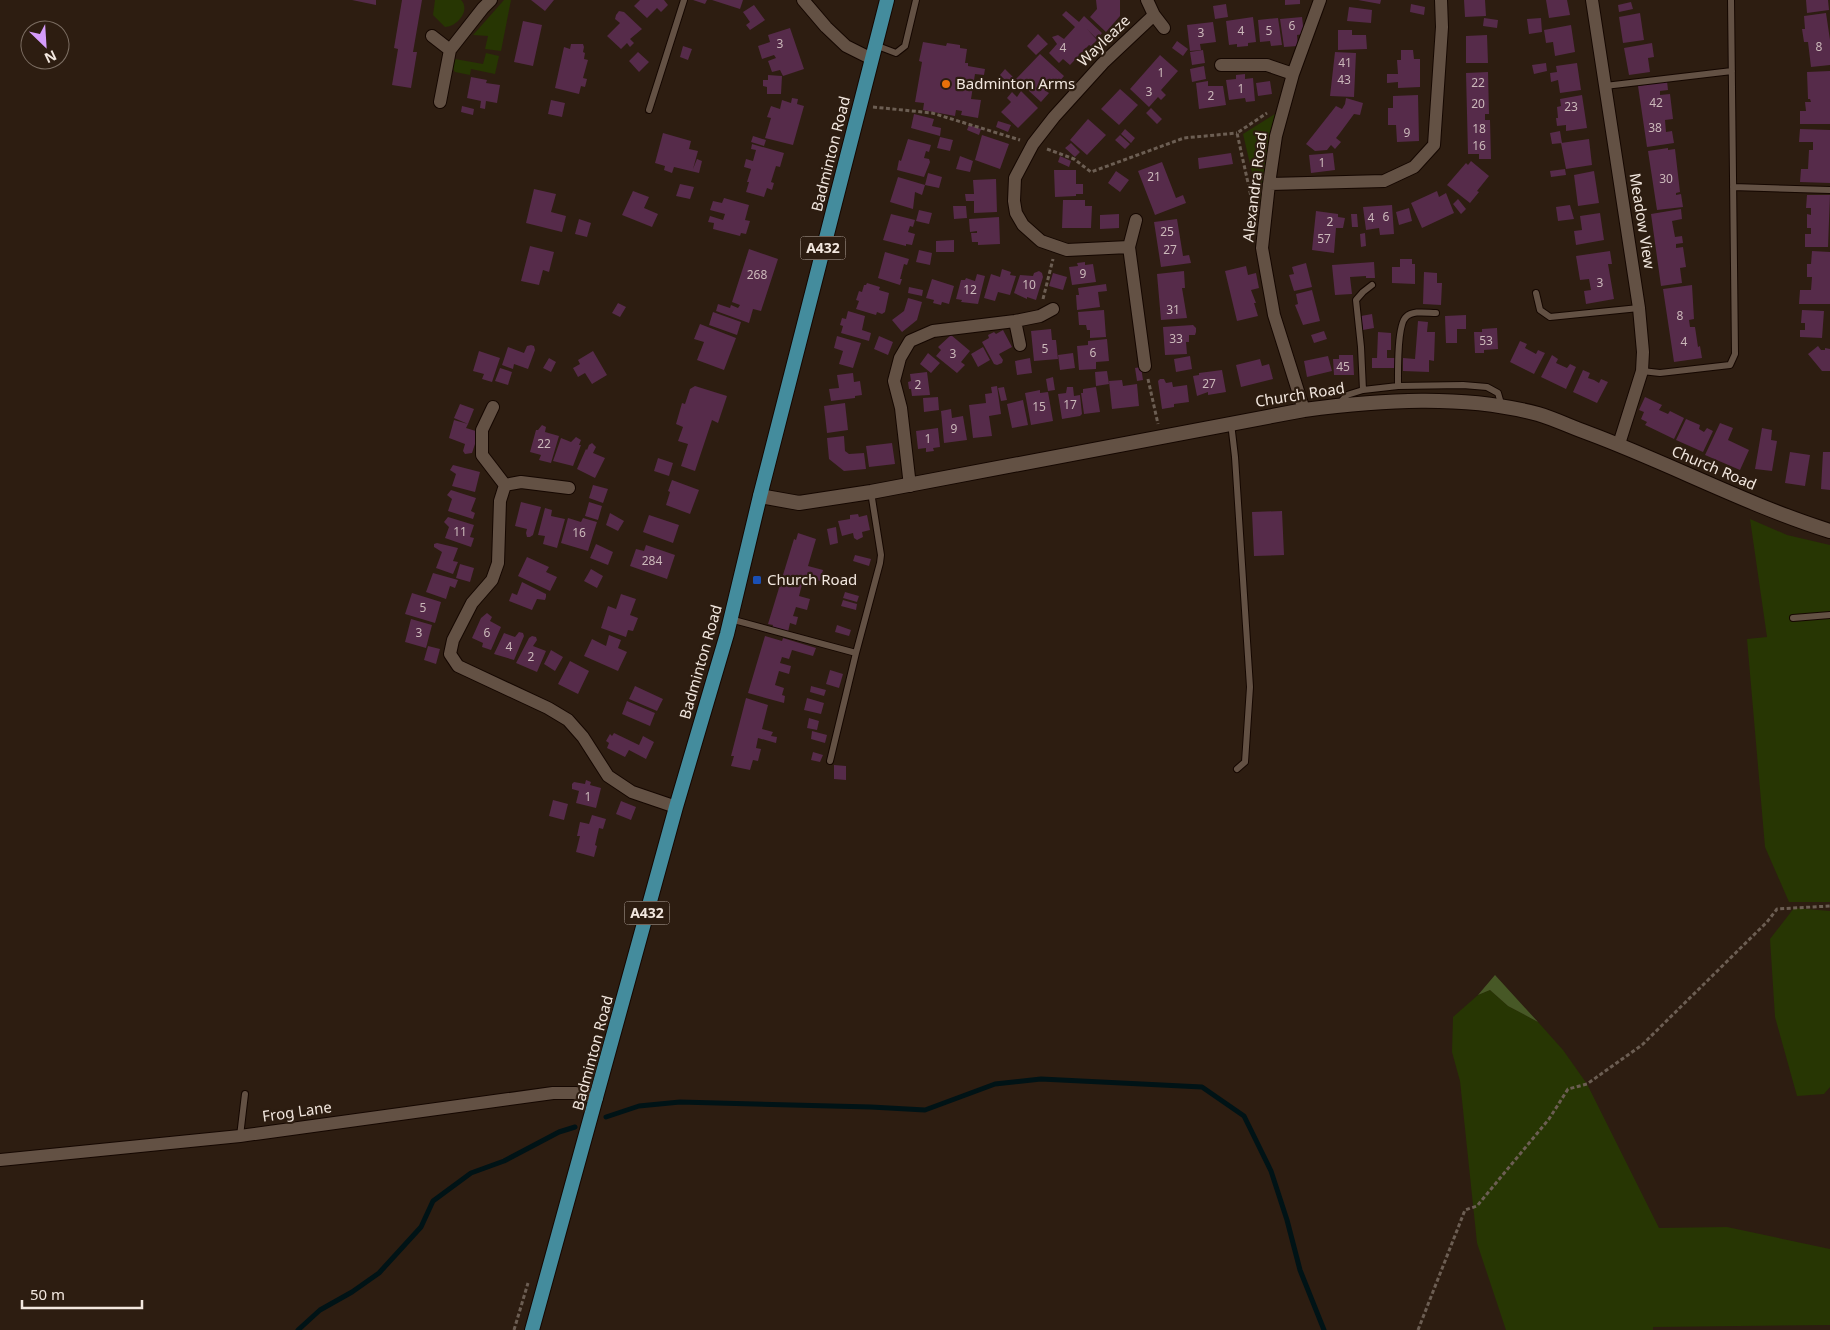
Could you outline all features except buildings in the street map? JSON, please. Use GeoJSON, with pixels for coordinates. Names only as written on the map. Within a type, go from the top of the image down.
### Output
{"type":"FeatureCollection","features":[{"type":"Feature","properties":{"kind":"main road","name":"Badminton Road"},"geometry":{"type":"LineString","coordinates":[[532,1330],[676,807],[730,619],[887,0]]}},
{"type":"Feature","properties":{"kind":"street"},"geometry":{"type":"LineString","coordinates":[[803,0],[826,27],[846,46],[873,52]]}},
{"type":"Feature","properties":{"kind":"street"},"geometry":{"type":"LineString","coordinates":[[1148,0],[1154,15],[1164,28]]}},
{"type":"Feature","properties":{"kind":"street","name":"Alexandra Road"},"geometry":{"type":"LineString","coordinates":[[1304,410],[1274,315],[1262,248],[1276,136],[1293,74],[1320,0]]}},
{"type":"Feature","properties":{"kind":"street"},"geometry":{"type":"LineString","coordinates":[[1269,184],[1384,181],[1414,167],[1434,145],[1442,27],[1441,0]]}},
{"type":"Feature","properties":{"kind":"street","name":"Meadow View"},"geometry":{"type":"LineString","coordinates":[[1592,0],[1639,308],[1643,352],[1642,371],[1619,444]]}},
{"type":"Feature","properties":{"kind":"street"},"geometry":{"type":"LineString","coordinates":[[440,102],[450,50],[483,3]]}},
{"type":"Feature","properties":{"kind":"street","name":"Wayleaze"},"geometry":{"type":"LineString","coordinates":[[1129,247],[1082,251],[1067,250],[1041,241],[1022,225],[1016,213],[1014,201],[1015,178],[1033,144],[1054,117],[1102,63],[1154,15]]}},
{"type":"Feature","properties":{"kind":"street"},"geometry":{"type":"LineString","coordinates":[[432,36],[450,50]]}},
{"type":"Feature","properties":{"kind":"street"},"geometry":{"type":"LineString","coordinates":[[1221,65],[1267,65],[1293,74]]}},
{"type":"Feature","properties":{"kind":"street"},"geometry":{"type":"LineString","coordinates":[[1136,220],[1129,247],[1146,366]]}},
{"type":"Feature","properties":{"kind":"street"},"geometry":{"type":"LineString","coordinates":[[910,486],[901,408],[894,381],[900,358],[910,341],[933,331],[1015,322],[1040,316],[1053,309]]}},
{"type":"Feature","properties":{"kind":"street"},"geometry":{"type":"LineString","coordinates":[[1015,322],[1020,345]]}},
{"type":"Feature","properties":{"kind":"street","name":"Church Road"},"geometry":{"type":"LineString","coordinates":[[760,496],[800,503],[910,486],[1304,410],[1358,403],[1420,401],[1482,404],[1538,414],[1619,444],[1790,518],[1830,531]]}},
{"type":"Feature","properties":{"kind":"street"},"geometry":{"type":"LineString","coordinates":[[494,407],[482,430],[482,455],[505,485]]}},
{"type":"Feature","properties":{"kind":"street"},"geometry":{"type":"LineString","coordinates":[[505,485],[521,482],[569,488]]}},
{"type":"Feature","properties":{"kind":"street"},"geometry":{"type":"LineString","coordinates":[[505,485],[500,502],[498,563],[492,580],[472,604],[453,640],[450,654],[458,666],[548,708],[568,720],[583,737],[608,776],[632,792],[676,807]]}},
{"type":"Feature","properties":{"kind":"street","name":"Frog Lane"},"geometry":{"type":"LineString","coordinates":[[0,1160],[240,1136],[553,1093],[576,1093],[597,1098]]}},
{"type":"Feature","properties":{"kind":"lane"},"geometry":{"type":"LineString","coordinates":[[649,110],[684,0]]}},
{"type":"Feature","properties":{"kind":"lane"},"geometry":{"type":"LineString","coordinates":[[873,52],[896,53],[901,50],[904,46],[916,0]]}},
{"type":"Feature","properties":{"kind":"lane"},"geometry":{"type":"LineString","coordinates":[[1642,371],[1660,373],[1721,366],[1730,364],[1735,354],[1731,0]]}},
{"type":"Feature","properties":{"kind":"lane"},"geometry":{"type":"LineString","coordinates":[[1605,86],[1732,71]]}},
{"type":"Feature","properties":{"kind":"lane"},"geometry":{"type":"LineString","coordinates":[[1733,187],[1830,190]]}},
{"type":"Feature","properties":{"kind":"lane"},"geometry":{"type":"LineString","coordinates":[[1363,390],[1356,300],[1372,285]]}},
{"type":"Feature","properties":{"kind":"lane"},"geometry":{"type":"LineString","coordinates":[[1536,293],[1540,310],[1550,317],[1639,308]]}},
{"type":"Feature","properties":{"kind":"lane"},"geometry":{"type":"LineString","coordinates":[[1398,386],[1400,343],[1404,319],[1406,316],[1418,312],[1436,313]]}},
{"type":"Feature","properties":{"kind":"lane"},"geometry":{"type":"LineString","coordinates":[[1338,405],[1347,395],[1363,390],[1433,384],[1487,387],[1498,393],[1503,408]]}},
{"type":"Feature","properties":{"kind":"lane"},"geometry":{"type":"LineString","coordinates":[[1231,424],[1235,457],[1250,687],[1245,762],[1237,769]]}},
{"type":"Feature","properties":{"kind":"lane"},"geometry":{"type":"LineString","coordinates":[[830,760],[880,563],[881,555],[871,492]]}},
{"type":"Feature","properties":{"kind":"lane"},"geometry":{"type":"LineString","coordinates":[[1792,618],[1830,615]]}},
{"type":"Feature","properties":{"kind":"lane"},"geometry":{"type":"LineString","coordinates":[[730,619],[856,653]]}},
{"type":"Feature","properties":{"kind":"lane"},"geometry":{"type":"LineString","coordinates":[[240,1136],[245,1094]]}},
{"type":"Feature","properties":{"kind":"path"},"geometry":{"type":"LineString","coordinates":[[1184,138],[1237,133],[1286,100]]}},
{"type":"Feature","properties":{"kind":"path"},"geometry":{"type":"LineString","coordinates":[[1237,133],[1254,210]]}},
{"type":"Feature","properties":{"kind":"path"},"geometry":{"type":"LineString","coordinates":[[1040,316],[1056,246]]}},
{"type":"Feature","properties":{"kind":"path"},"geometry":{"type":"LineString","coordinates":[[1146,366],[1160,437]]}},
{"type":"Feature","properties":{"kind":"path"},"geometry":{"type":"LineString","coordinates":[[1418,1330],[1465,1210],[1477,1206],[1549,1118],[1568,1089],[1586,1084],[1642,1045],[1778,909],[1830,906]]}},
{"type":"Feature","properties":{"kind":"green space"},"geometry":{"type":"Polygon","coordinates":[[[435,0],[461,0],[464,8],[458,21],[445,27],[433,15],[435,0]]]}},
{"type":"Feature","properties":{"kind":"green space"},"geometry":{"type":"Polygon","coordinates":[[[504,0],[511,0],[501,51],[485,49],[488,36],[473,35],[504,0]]]}},
{"type":"Feature","properties":{"kind":"green space"},"geometry":{"type":"Polygon","coordinates":[[[486,53],[499,56],[495,74],[471,69],[470,75],[455,72],[453,69],[455,59],[483,64],[486,53]]]}},
{"type":"Feature","properties":{"kind":"green space"},"geometry":{"type":"Polygon","coordinates":[[[1278,112],[1268,148],[1260,207],[1243,134],[1278,112]]]}},
{"type":"Feature","properties":{"kind":"green space"},"geometry":{"type":"Polygon","coordinates":[[[1750,519],[1787,535],[1830,545],[1830,902],[1789,902],[1765,847],[1747,639],[1767,637],[1750,519]]]}},
{"type":"Feature","properties":{"kind":"green space"},"geometry":{"type":"Polygon","coordinates":[[[1794,908],[1830,911],[1830,1087],[1824,1094],[1797,1096],[1775,1017],[1770,939],[1794,908]]]}},
{"type":"Feature","properties":{"kind":"green space"},"geometry":{"type":"Polygon","coordinates":[[[1495,975],[1538,1022],[1508,1006],[1490,990],[1478,995],[1495,975]]]}},
{"type":"Feature","properties":{"kind":"green space"},"geometry":{"type":"Polygon","coordinates":[[[1490,990],[1508,1006],[1538,1022],[1563,1050],[1587,1084],[1659,1228],[1727,1227],[1830,1249],[1830,1325],[1653,1327],[1653,1330],[1506,1330],[1477,1243],[1460,1081],[1452,1052],[1453,1017],[1478,995],[1490,990]]]}},
{"type":"Feature","properties":{"kind":"waterway"},"geometry":{"type":"LineString","coordinates":[[606,1117],[639,1106],[680,1102],[925,1110],[995,1084],[1041,1079],[1202,1087],[1244,1116],[1271,1171],[1287,1220],[1300,1270],[1324,1330]]}},
{"type":"Feature","properties":{"kind":"waterway"},"geometry":{"type":"LineString","coordinates":[[298,1330],[320,1310],[352,1292],[379,1273],[421,1227],[433,1201],[471,1173],[504,1161],[559,1132],[575,1127]]}},
{"type":"Feature","properties":{"kind":"place","name":"Badminton Arms"},"geometry":{"type":"Point","coordinates":[946,84]}},
{"type":"Feature","properties":{"kind":"place","name":"Church Road"},"geometry":{"type":"Point","coordinates":[757,580]}}]}
